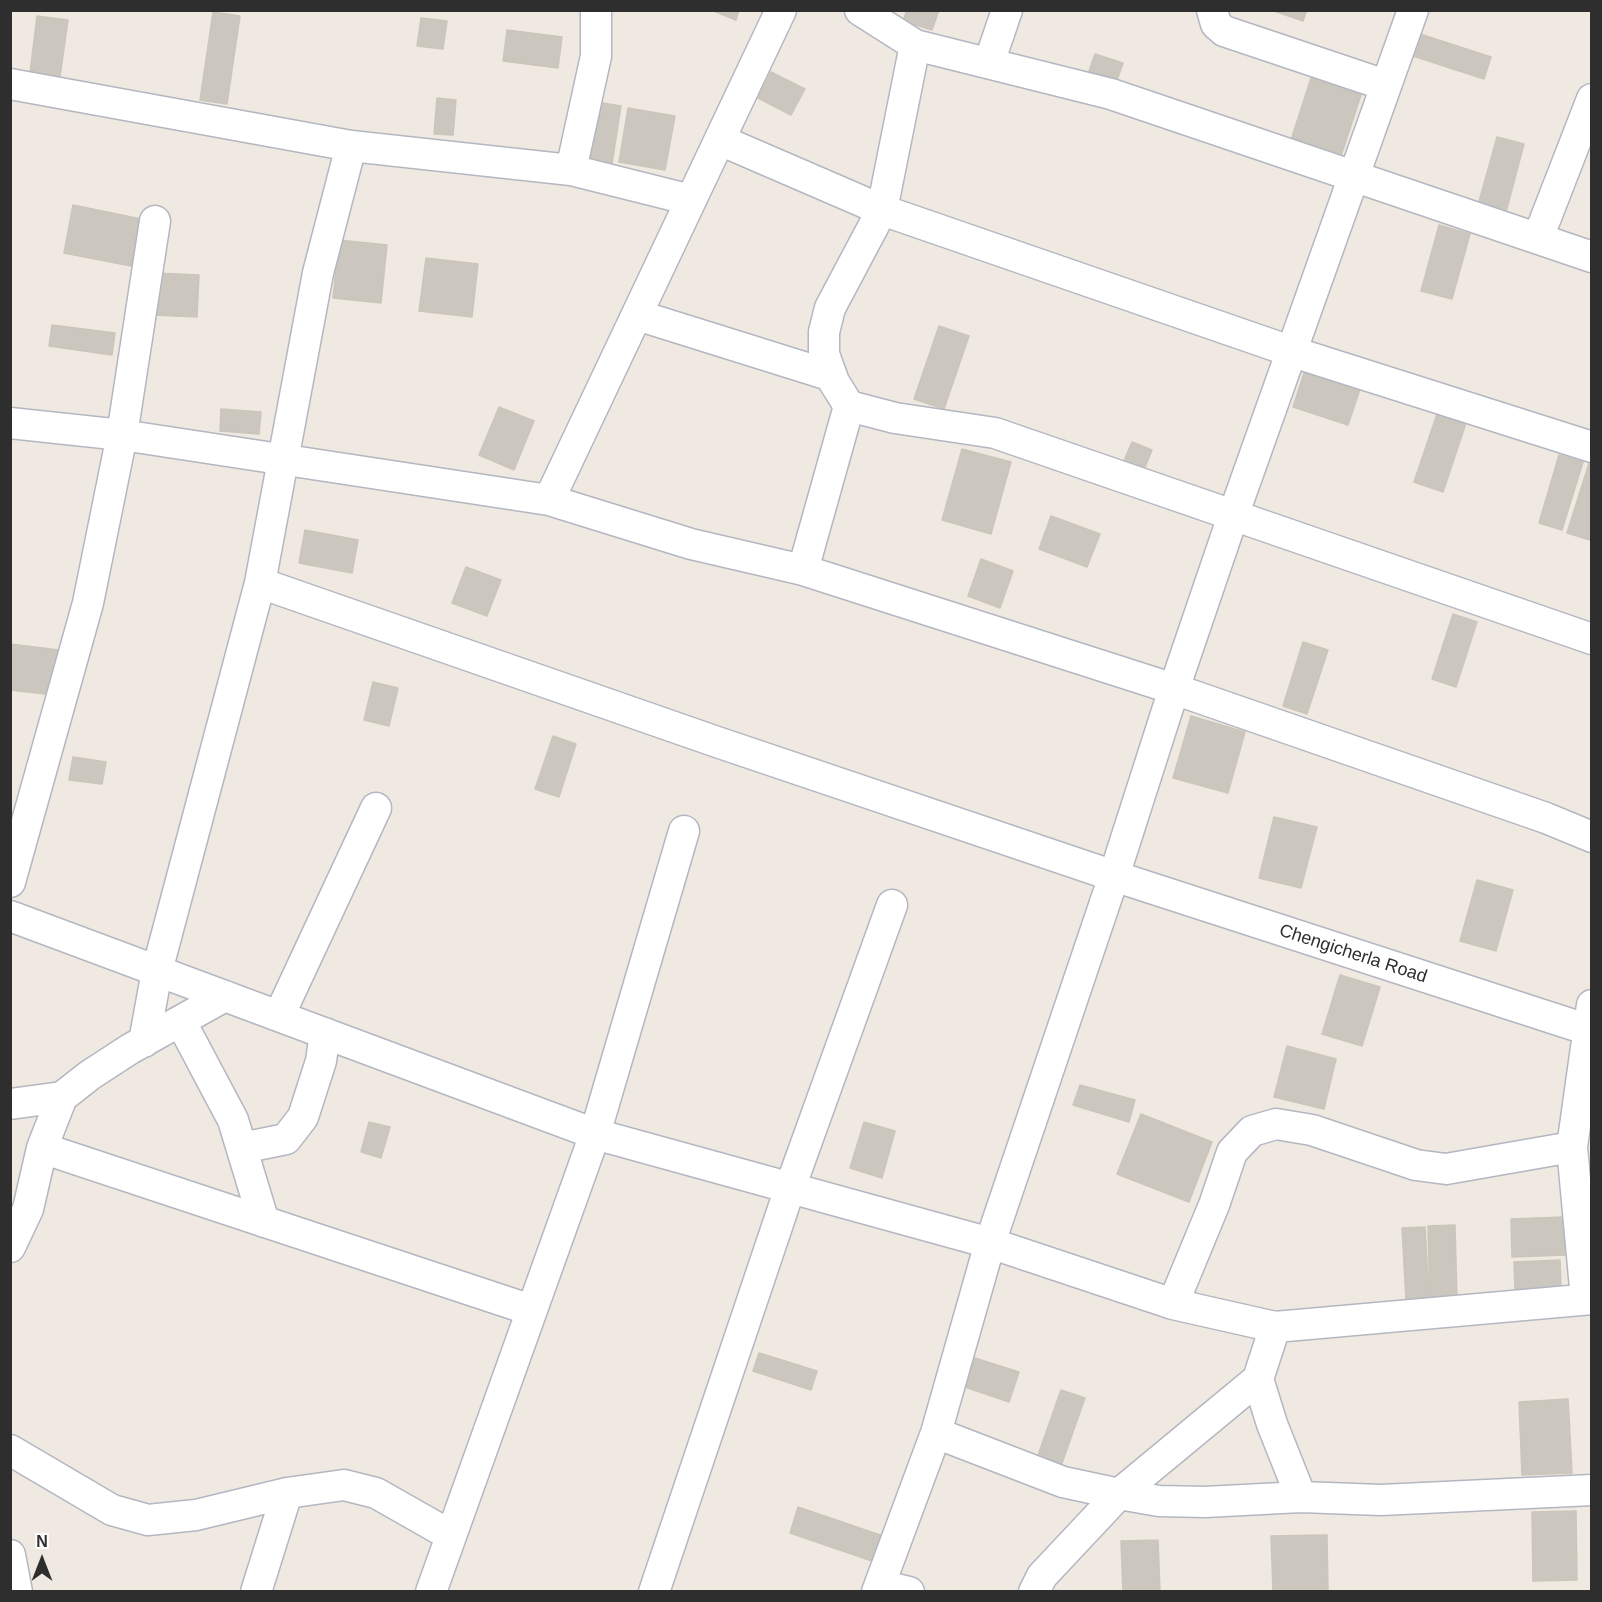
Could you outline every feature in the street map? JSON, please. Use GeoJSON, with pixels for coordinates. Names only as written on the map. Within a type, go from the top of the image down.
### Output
{"type":"FeatureCollection","features":[{"type":"Feature","properties":{"kind":"street"},"geometry":{"type":"LineString","coordinates":[[571,170],[596,56],[596,10]]}},
{"type":"Feature","properties":{"kind":"street"},"geometry":{"type":"LineString","coordinates":[[549,500],[781,10]]}},
{"type":"Feature","properties":{"kind":"street"},"geometry":{"type":"LineString","coordinates":[[860,10],[915,45],[1111,94],[1592,257]]}},
{"type":"Feature","properties":{"kind":"street"},"geometry":{"type":"LineString","coordinates":[[989,63],[1007,10]]}},
{"type":"Feature","properties":{"kind":"street"},"geometry":{"type":"LineString","coordinates":[[1212,10],[1216,24],[1224,31],[1385,85]]}},
{"type":"Feature","properties":{"kind":"street"},"geometry":{"type":"LineString","coordinates":[[909,1592],[879,1588],[936,1433],[990,1243],[1114,876],[1174,689],[1413,10]]}},
{"type":"Feature","properties":{"kind":"street"},"geometry":{"type":"LineString","coordinates":[[804,570],[849,406],[832,376],[824,354],[824,333],[830,308],[882,210],[915,45]]}},
{"type":"Feature","properties":{"kind":"street"},"geometry":{"type":"LineString","coordinates":[[10,84],[351,146],[571,170],[691,200]]}},
{"type":"Feature","properties":{"kind":"street"},"geometry":{"type":"LineString","coordinates":[[1538,238],[1592,99]]}},
{"type":"Feature","properties":{"kind":"street"},"geometry":{"type":"LineString","coordinates":[[720,140],[882,210],[1293,352],[1592,447]]}},
{"type":"Feature","properties":{"kind":"street"},"geometry":{"type":"LineString","coordinates":[[144,1042],[157,971],[260,583],[318,273],[351,146]]}},
{"type":"Feature","properties":{"kind":"street"},"geometry":{"type":"LineString","coordinates":[[10,882],[88,603],[122,435],[155,221]]}},
{"type":"Feature","properties":{"kind":"street"},"geometry":{"type":"LineString","coordinates":[[637,315],[832,376]]}},
{"type":"Feature","properties":{"kind":"street"},"geometry":{"type":"LineString","coordinates":[[849,406],[896,418],[994,433],[1592,639]]}},
{"type":"Feature","properties":{"kind":"street"},"geometry":{"type":"LineString","coordinates":[[10,423],[122,435],[549,500],[691,544],[804,570],[1174,689],[1524,810],[1592,837]]}},
{"type":"Feature","properties":{"kind":"street","name":"Chengicherla Road"},"geometry":{"type":"LineString","coordinates":[[260,583],[717,742],[1114,876],[1590,1022]]}},
{"type":"Feature","properties":{"kind":"street"},"geometry":{"type":"LineString","coordinates":[[279,1016],[376,808]]}},
{"type":"Feature","properties":{"kind":"street"},"geometry":{"type":"LineString","coordinates":[[431,1592],[595,1134],[684,831]]}},
{"type":"Feature","properties":{"kind":"street"},"geometry":{"type":"LineString","coordinates":[[654,1592],[790,1188],[892,905]]}},
{"type":"Feature","properties":{"kind":"street"},"geometry":{"type":"LineString","coordinates":[[10,916],[595,1134],[990,1243],[1173,1304],[1275,1328],[1589,1299],[1572,1147],[1590,1022]]}},
{"type":"Feature","properties":{"kind":"street"},"geometry":{"type":"LineString","coordinates":[[10,1247],[28,1209],[42,1148],[62,1097],[90,1075],[225,996]]}},
{"type":"Feature","properties":{"kind":"street"},"geometry":{"type":"LineString","coordinates":[[181,1022],[233,1120],[264,1222]]}},
{"type":"Feature","properties":{"kind":"street"},"geometry":{"type":"LineString","coordinates":[[242,1148],[286,1139],[303,1117],[321,1061],[325,1033]]}},
{"type":"Feature","properties":{"kind":"street"},"geometry":{"type":"LineString","coordinates":[[10,1104],[62,1097]]}},
{"type":"Feature","properties":{"kind":"street"},"geometry":{"type":"LineString","coordinates":[[1173,1304],[1215,1205],[1232,1152],[1252,1131],[1276,1124],[1312,1130],[1416,1165],[1446,1169],[1572,1147]]}},
{"type":"Feature","properties":{"kind":"street"},"geometry":{"type":"LineString","coordinates":[[42,1148],[531,1310]]}},
{"type":"Feature","properties":{"kind":"street"},"geometry":{"type":"LineString","coordinates":[[1034,1592],[1042,1576],[1119,1494],[1258,1379],[1275,1328]]}},
{"type":"Feature","properties":{"kind":"street"},"geometry":{"type":"LineString","coordinates":[[1258,1379],[1272,1424],[1301,1497]]}},
{"type":"Feature","properties":{"kind":"street"},"geometry":{"type":"LineString","coordinates":[[936,1433],[1063,1482],[1159,1501],[1205,1502],[1301,1497],[1381,1500],[1592,1491]]}},
{"type":"Feature","properties":{"kind":"street"},"geometry":{"type":"LineString","coordinates":[[10,1450],[112,1510],[148,1520],[196,1515],[287,1493],[344,1485],[376,1493],[450,1535]]}},
{"type":"Feature","properties":{"kind":"street"},"geometry":{"type":"LineString","coordinates":[[256,1592],[287,1493]]}},
{"type":"Feature","properties":{"kind":"street"},"geometry":{"type":"LineString","coordinates":[[10,1556],[17,1592]]}},
{"type":"Feature","properties":{"kind":"building"},"geometry":{"type":"Polygon","coordinates":[[[711,10],[739,10],[736,20],[711,10]]]}},
{"type":"Feature","properties":{"kind":"building"},"geometry":{"type":"Polygon","coordinates":[[[907,10],[939,10],[932,30],[903,21],[907,10]]]}},
{"type":"Feature","properties":{"kind":"building"},"geometry":{"type":"Polygon","coordinates":[[[1271,10],[1307,10],[1303,21],[1271,10]]]}},
{"type":"Feature","properties":{"kind":"building"},"geometry":{"type":"Polygon","coordinates":[[[213,12],[240,16],[227,104],[200,100],[213,12]]]}},
{"type":"Feature","properties":{"kind":"building"},"geometry":{"type":"Polygon","coordinates":[[[37,16],[68,20],[60,77],[30,73],[37,16]]]}},
{"type":"Feature","properties":{"kind":"building"},"geometry":{"type":"Polygon","coordinates":[[[421,18],[447,21],[443,49],[417,46],[421,18]]]}},
{"type":"Feature","properties":{"kind":"building"},"geometry":{"type":"Polygon","coordinates":[[[507,30],[562,37],[558,68],[503,61],[507,30]]]}},
{"type":"Feature","properties":{"kind":"building"},"geometry":{"type":"Polygon","coordinates":[[[1420,34],[1491,57],[1484,79],[1413,56],[1420,34]]]}},
{"type":"Feature","properties":{"kind":"building"},"geometry":{"type":"Polygon","coordinates":[[[1095,54],[1123,63],[1115,86],[1087,77],[1095,54]]]}},
{"type":"Feature","properties":{"kind":"building"},"geometry":{"type":"Polygon","coordinates":[[[771,72],[805,89],[791,115],[758,98],[771,72]]]}},
{"type":"Feature","properties":{"kind":"building"},"geometry":{"type":"Polygon","coordinates":[[[1311,78],[1361,95],[1341,156],[1291,140],[1311,78]]]}},
{"type":"Feature","properties":{"kind":"building"},"geometry":{"type":"Polygon","coordinates":[[[437,98],[456,100],[453,135],[434,134],[437,98]]]}},
{"type":"Feature","properties":{"kind":"building"},"geometry":{"type":"Polygon","coordinates":[[[590,101],[621,106],[612,164],[581,159],[590,101]]]}},
{"type":"Feature","properties":{"kind":"building"},"geometry":{"type":"Polygon","coordinates":[[[628,108],[675,116],[665,170],[619,162],[628,108]]]}},
{"type":"Feature","properties":{"kind":"building"},"geometry":{"type":"Polygon","coordinates":[[[1497,137],[1524,144],[1506,212],[1478,205],[1497,137]]]}},
{"type":"Feature","properties":{"kind":"building"},"geometry":{"type":"Polygon","coordinates":[[[73,205],[141,219],[131,266],[64,253],[73,205]]]}},
{"type":"Feature","properties":{"kind":"building"},"geometry":{"type":"Polygon","coordinates":[[[1439,225],[1470,234],[1452,299],[1421,291],[1439,225]]]}},
{"type":"Feature","properties":{"kind":"building"},"geometry":{"type":"Polygon","coordinates":[[[339,240],[387,245],[381,303],[333,298],[339,240]]]}},
{"type":"Feature","properties":{"kind":"building"},"geometry":{"type":"Polygon","coordinates":[[[426,258],[478,264],[472,317],[419,311],[426,258]]]}},
{"type":"Feature","properties":{"kind":"building"},"geometry":{"type":"Polygon","coordinates":[[[156,273],[199,275],[197,317],[154,315],[156,273]]]}},
{"type":"Feature","properties":{"kind":"building"},"geometry":{"type":"Polygon","coordinates":[[[52,325],[115,333],[112,355],[49,346],[52,325]]]}},
{"type":"Feature","properties":{"kind":"building"},"geometry":{"type":"Polygon","coordinates":[[[939,326],[969,336],[944,409],[914,399],[939,326]]]}},
{"type":"Feature","properties":{"kind":"building"},"geometry":{"type":"Polygon","coordinates":[[[1305,370],[1360,389],[1348,425],[1293,407],[1305,370]]]}},
{"type":"Feature","properties":{"kind":"building"},"geometry":{"type":"Polygon","coordinates":[[[499,407],[534,421],[514,470],[479,455],[499,407]]]}},
{"type":"Feature","properties":{"kind":"building"},"geometry":{"type":"Polygon","coordinates":[[[221,409],[261,412],[259,434],[220,431],[221,409]]]}},
{"type":"Feature","properties":{"kind":"building"},"geometry":{"type":"Polygon","coordinates":[[[1438,411],[1467,420],[1443,492],[1414,482],[1438,411]]]}},
{"type":"Feature","properties":{"kind":"building"},"geometry":{"type":"Polygon","coordinates":[[[1132,442],[1152,450],[1143,472],[1123,463],[1132,442]]]}},
{"type":"Feature","properties":{"kind":"building"},"geometry":{"type":"Polygon","coordinates":[[[962,449],[1011,462],[991,534],[942,520],[962,449]]]}},
{"type":"Feature","properties":{"kind":"building"},"geometry":{"type":"Polygon","coordinates":[[[1559,455],[1583,462],[1562,530],[1539,523],[1559,455]]]}},
{"type":"Feature","properties":{"kind":"building"},"geometry":{"type":"Polygon","coordinates":[[[1591,457],[1592,537],[1590,540],[1567,533],[1591,457]]]}},
{"type":"Feature","properties":{"kind":"building"},"geometry":{"type":"Polygon","coordinates":[[[1051,516],[1100,534],[1087,567],[1039,549],[1051,516]]]}},
{"type":"Feature","properties":{"kind":"building"},"geometry":{"type":"Polygon","coordinates":[[[305,530],[358,540],[352,573],[299,563],[305,530]]]}},
{"type":"Feature","properties":{"kind":"building"},"geometry":{"type":"Polygon","coordinates":[[[981,559],[1013,571],[1000,608],[968,596],[981,559]]]}},
{"type":"Feature","properties":{"kind":"building"},"geometry":{"type":"Polygon","coordinates":[[[466,567],[501,580],[487,616],[452,603],[466,567]]]}},
{"type":"Feature","properties":{"kind":"building"},"geometry":{"type":"Polygon","coordinates":[[[1453,614],[1477,622],[1456,687],[1432,679],[1453,614]]]}},
{"type":"Feature","properties":{"kind":"building"},"geometry":{"type":"Polygon","coordinates":[[[1303,642],[1328,650],[1307,714],[1283,706],[1303,642]]]}},
{"type":"Feature","properties":{"kind":"building"},"geometry":{"type":"Polygon","coordinates":[[[10,644],[59,650],[54,695],[10,690],[10,644]]]}},
{"type":"Feature","properties":{"kind":"building"},"geometry":{"type":"Polygon","coordinates":[[[373,682],[398,688],[389,726],[364,720],[373,682]]]}},
{"type":"Feature","properties":{"kind":"building"},"geometry":{"type":"Polygon","coordinates":[[[1191,716],[1245,732],[1228,793],[1173,778],[1191,716]]]}},
{"type":"Feature","properties":{"kind":"building"},"geometry":{"type":"Polygon","coordinates":[[[553,736],[576,744],[559,797],[535,789],[553,736]]]}},
{"type":"Feature","properties":{"kind":"building"},"geometry":{"type":"Polygon","coordinates":[[[73,757],[106,762],[102,784],[69,780],[73,757]]]}},
{"type":"Feature","properties":{"kind":"building"},"geometry":{"type":"Polygon","coordinates":[[[1274,817],[1317,827],[1301,888],[1259,878],[1274,817]]]}},
{"type":"Feature","properties":{"kind":"building"},"geometry":{"type":"Polygon","coordinates":[[[1477,880],[1513,890],[1496,951],[1460,941],[1477,880]]]}},
{"type":"Feature","properties":{"kind":"building"},"geometry":{"type":"Polygon","coordinates":[[[1340,975],[1380,987],[1362,1046],[1322,1034],[1340,975]]]}},
{"type":"Feature","properties":{"kind":"building"},"geometry":{"type":"Polygon","coordinates":[[[1287,1046],[1336,1059],[1324,1109],[1274,1097],[1287,1046]]]}},
{"type":"Feature","properties":{"kind":"building"},"geometry":{"type":"Polygon","coordinates":[[[1080,1085],[1135,1100],[1129,1122],[1073,1105],[1080,1085]]]}},
{"type":"Feature","properties":{"kind":"building"},"geometry":{"type":"Polygon","coordinates":[[[1141,1114],[1212,1142],[1189,1202],[1117,1174],[1141,1114]]]}},
{"type":"Feature","properties":{"kind":"building"},"geometry":{"type":"Polygon","coordinates":[[[369,1122],[390,1127],[381,1158],[361,1152],[369,1122]]]}},
{"type":"Feature","properties":{"kind":"building"},"geometry":{"type":"Polygon","coordinates":[[[864,1122],[895,1131],[882,1178],[850,1168],[864,1122]]]}},
{"type":"Feature","properties":{"kind":"building"},"geometry":{"type":"Polygon","coordinates":[[[1564,1217],[1565,1255],[1512,1257],[1511,1219],[1564,1217]]]}},
{"type":"Feature","properties":{"kind":"building"},"geometry":{"type":"Polygon","coordinates":[[[1455,1225],[1457,1301],[1430,1302],[1428,1226],[1455,1225]]]}},
{"type":"Feature","properties":{"kind":"building"},"geometry":{"type":"Polygon","coordinates":[[[1425,1227],[1429,1299],[1406,1300],[1402,1228],[1425,1227]]]}},
{"type":"Feature","properties":{"kind":"building"},"geometry":{"type":"Polygon","coordinates":[[[1560,1260],[1561,1288],[1515,1290],[1514,1262],[1560,1260]]]}},
{"type":"Feature","properties":{"kind":"building"},"geometry":{"type":"Polygon","coordinates":[[[759,1353],[817,1371],[811,1390],[753,1371],[759,1353]]]}},
{"type":"Feature","properties":{"kind":"building"},"geometry":{"type":"Polygon","coordinates":[[[975,1358],[1019,1372],[1009,1402],[965,1387],[975,1358]]]}},
{"type":"Feature","properties":{"kind":"building"},"geometry":{"type":"Polygon","coordinates":[[[1061,1390],[1085,1398],[1060,1469],[1036,1461],[1061,1390]]]}},
{"type":"Feature","properties":{"kind":"building"},"geometry":{"type":"Polygon","coordinates":[[[1568,1399],[1572,1473],[1522,1475],[1519,1402],[1568,1399]]]}},
{"type":"Feature","properties":{"kind":"building"},"geometry":{"type":"Polygon","coordinates":[[[798,1507],[883,1536],[875,1562],[790,1533],[798,1507]]]}},
{"type":"Feature","properties":{"kind":"building"},"geometry":{"type":"Polygon","coordinates":[[[1576,1511],[1577,1580],[1533,1581],[1532,1512],[1576,1511]]]}},
{"type":"Feature","properties":{"kind":"building"},"geometry":{"type":"Polygon","coordinates":[[[1327,1535],[1328,1592],[1273,1592],[1271,1536],[1327,1535]]]}},
{"type":"Feature","properties":{"kind":"building"},"geometry":{"type":"Polygon","coordinates":[[[1158,1540],[1160,1592],[1123,1592],[1121,1541],[1158,1540]]]}}]}
